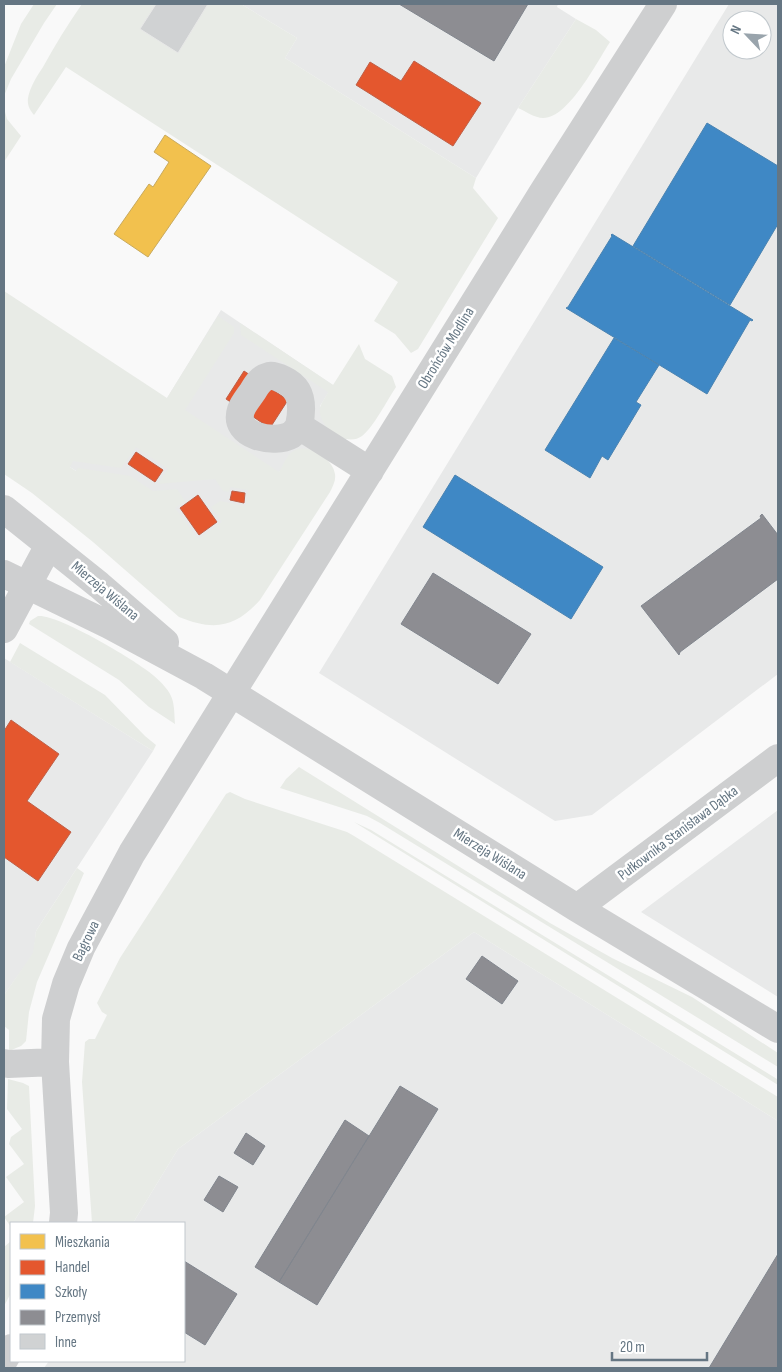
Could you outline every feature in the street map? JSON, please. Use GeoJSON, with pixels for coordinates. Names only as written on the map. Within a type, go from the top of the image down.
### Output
{"type":"FeatureCollection","features":[{"type":"Feature","properties":{"kind":"street","name":"Obrońców Modlina"},"geometry":{"type":"LineString","coordinates":[[231,693],[543,192],[663,4]]}},
{"type":"Feature","properties":{"kind":"street"},"geometry":{"type":"LineString","coordinates":[[271,376],[279,377],[295,387],[300,395],[300,426],[291,435],[270,439],[262,438],[252,435],[245,429],[241,422],[241,410],[254,388],[263,379],[271,376]]}},
{"type":"Feature","properties":{"kind":"street"},"geometry":{"type":"LineString","coordinates":[[300,426],[370,471]]}},
{"type":"Feature","properties":{"kind":"street","name":"Mierzeja Wiślana"},"geometry":{"type":"LineString","coordinates":[[4,509],[99,585],[204,676]]}},
{"type":"Feature","properties":{"kind":"street"},"geometry":{"type":"LineString","coordinates":[[4,629],[49,545]]}},
{"type":"Feature","properties":{"kind":"street","name":"Mierzeja Wiślana"},"geometry":{"type":"LineString","coordinates":[[4,574],[110,625],[204,676],[577,908],[778,1029]]}},
{"type":"Feature","properties":{"kind":"street","name":"Bagrowa"},"geometry":{"type":"LineString","coordinates":[[63,1222],[55,1062],[56,1019],[66,984],[81,948],[132,853],[231,693]]}},
{"type":"Feature","properties":{"kind":"street","name":"Pułkownika Stanisława Dąbka"},"geometry":{"type":"LineString","coordinates":[[577,908],[778,758]]}},
{"type":"Feature","properties":{"kind":"street"},"geometry":{"type":"LineString","coordinates":[[4,1063],[55,1062]]}},
{"type":"Feature","properties":{"kind":"shaded area"},"geometry":{"type":"Polygon","coordinates":[[[34,4],[57,4],[11,79],[4,96],[4,67],[21,24],[34,4]]]}},
{"type":"Feature","properties":{"kind":"shaded area"},"geometry":{"type":"Polygon","coordinates":[[[82,4],[241,4],[297,38],[285,58],[476,178],[473,188],[498,218],[418,349],[411,353],[395,334],[374,321],[398,282],[66,67],[34,115],[28,103],[32,86],[82,4]]]}},
{"type":"Feature","properties":{"kind":"shaded area"},"geometry":{"type":"Polygon","coordinates":[[[241,4],[558,4],[557,7],[576,19],[518,108],[476,178],[285,58],[297,38],[241,4]]]}},
{"type":"Feature","properties":{"kind":"shaded area"},"geometry":{"type":"Polygon","coordinates":[[[729,4],[778,4],[778,674],[592,815],[555,821],[319,673],[722,15],[722,60],[772,60],[772,10],[725,10],[729,4]]]}},
{"type":"Feature","properties":{"kind":"shaded area"},"geometry":{"type":"Polygon","coordinates":[[[576,19],[596,30],[610,42],[590,75],[572,100],[553,116],[540,118],[518,108],[576,19]]]}},
{"type":"Feature","properties":{"kind":"shaded area"},"geometry":{"type":"Polygon","coordinates":[[[4,108],[7,119],[21,136],[4,162],[4,108]]]}},
{"type":"Feature","properties":{"kind":"shaded area"},"geometry":{"type":"Polygon","coordinates":[[[4,291],[167,398],[218,316],[234,327],[234,333],[185,410],[279,472],[292,452],[304,449],[311,450],[324,457],[333,468],[335,476],[330,492],[260,600],[242,616],[233,621],[213,625],[179,617],[93,542],[32,493],[4,474],[4,291]],[[136,447],[121,468],[73,461],[70,467],[76,471],[78,468],[130,476],[153,491],[177,489],[185,501],[175,508],[198,539],[222,522],[211,507],[220,501],[245,506],[248,490],[230,487],[229,492],[223,491],[215,479],[158,484],[168,469],[136,447]]]}},
{"type":"Feature","properties":{"kind":"shaded area"},"geometry":{"type":"Polygon","coordinates":[[[221,310],[333,385],[320,406],[329,430],[314,451],[279,472],[218,563],[53,456],[167,398],[221,310]]]}},
{"type":"Feature","properties":{"kind":"shaded area"},"geometry":{"type":"Polygon","coordinates":[[[240,323],[333,385],[359,344],[365,359],[392,376],[396,387],[375,420],[362,436],[356,439],[343,438],[330,431],[320,413],[322,402],[328,392],[241,335],[240,323]]]}},
{"type":"Feature","properties":{"kind":"shaded area"},"geometry":{"type":"Polygon","coordinates":[[[38,616],[47,617],[76,628],[124,655],[152,674],[172,697],[175,724],[149,707],[119,680],[29,624],[30,621],[38,616]]]}},
{"type":"Feature","properties":{"kind":"shaded area"},"geometry":{"type":"Polygon","coordinates":[[[20,643],[105,695],[156,745],[153,751],[10,662],[20,643]]]}},
{"type":"Feature","properties":{"kind":"shaded area"},"geometry":{"type":"Polygon","coordinates":[[[4,658],[153,751],[36,931],[34,953],[4,995],[4,658]]]}},
{"type":"Feature","properties":{"kind":"shaded area"},"geometry":{"type":"Polygon","coordinates":[[[299,767],[550,923],[612,958],[692,997],[778,1053],[778,1067],[380,823],[367,816],[280,788],[286,779],[299,767]]]}},
{"type":"Feature","properties":{"kind":"shaded area"},"geometry":{"type":"Polygon","coordinates":[[[230,792],[245,799],[347,832],[354,836],[778,1097],[778,1121],[474,932],[178,1149],[134,1222],[92,1222],[82,1082],[85,1042],[89,1039],[95,1039],[107,1015],[102,1012],[97,1003],[120,958],[226,794],[230,792]]]}},
{"type":"Feature","properties":{"kind":"shaded area"},"geometry":{"type":"Polygon","coordinates":[[[778,810],[778,997],[641,912],[778,810]]]}},
{"type":"Feature","properties":{"kind":"shaded area"},"geometry":{"type":"Polygon","coordinates":[[[354,822],[371,830],[777,1079],[778,1085],[354,822]]]}},
{"type":"Feature","properties":{"kind":"shaded area"},"geometry":{"type":"Polygon","coordinates":[[[77,868],[84,873],[37,982],[29,1012],[26,1041],[21,1046],[9,1051],[9,1030],[4,1026],[4,995],[33,953],[36,931],[77,868]]]}},
{"type":"Feature","properties":{"kind":"shaded area"},"geometry":{"type":"Polygon","coordinates":[[[474,932],[778,1121],[778,1368],[44,1368],[48,1362],[185,1362],[185,1222],[134,1222],[178,1149],[474,932]]]}},
{"type":"Feature","properties":{"kind":"shaded area"},"geometry":{"type":"Polygon","coordinates":[[[8,1079],[29,1086],[35,1206],[33,1222],[10,1222],[10,1226],[4,1217],[24,1202],[6,1177],[24,1164],[9,1144],[11,1137],[22,1129],[7,1109],[8,1079]]]}},
{"type":"Feature","properties":{"kind":"shaded area"},"geometry":{"type":"Polygon","coordinates":[[[10,1242],[10,1295],[4,1306],[4,1247],[10,1242]]]}},
{"type":"Feature","properties":{"kind":"building: Mieszkania"},"geometry":{"type":"Polygon","coordinates":[[[165,135],[211,166],[148,257],[114,234],[149,184],[153,187],[169,162],[154,152],[165,135]]]}},
{"type":"Feature","properties":{"kind":"building: Handel"},"geometry":{"type":"Polygon","coordinates":[[[414,61],[481,103],[453,146],[356,85],[370,62],[401,81],[414,61]]]}},
{"type":"Feature","properties":{"kind":"building: Handel"},"geometry":{"type":"Polygon","coordinates":[[[244,371],[288,400],[270,428],[226,399],[244,371]]]}},
{"type":"Feature","properties":{"kind":"building: Handel"},"geometry":{"type":"Polygon","coordinates":[[[136,452],[163,470],[155,482],[128,464],[136,452]]]}},
{"type":"Feature","properties":{"kind":"building: Handel"},"geometry":{"type":"Polygon","coordinates":[[[232,491],[245,493],[244,503],[230,500],[232,491]]]}},
{"type":"Feature","properties":{"kind":"building: Handel"},"geometry":{"type":"Polygon","coordinates":[[[198,495],[217,522],[199,535],[180,508],[198,495]]]}},
{"type":"Feature","properties":{"kind":"building: Handel"},"geometry":{"type":"Polygon","coordinates":[[[11,720],[59,754],[27,801],[71,832],[38,881],[4,857],[4,731],[11,720]]]}},
{"type":"Feature","properties":{"kind":"building: Szkoły"},"geometry":{"type":"Polygon","coordinates":[[[707,123],[778,166],[778,224],[730,305],[633,246],[707,123]]]}},
{"type":"Feature","properties":{"kind":"building: Szkoły"},"geometry":{"type":"Polygon","coordinates":[[[612,234],[753,320],[750,320],[707,394],[566,308],[612,234]]]}},
{"type":"Feature","properties":{"kind":"building: Szkoły"},"geometry":{"type":"Polygon","coordinates":[[[614,338],[659,365],[636,402],[641,405],[608,460],[602,456],[590,478],[545,450],[614,338]]]}},
{"type":"Feature","properties":{"kind":"building: Szkoły"},"geometry":{"type":"Polygon","coordinates":[[[455,475],[603,567],[571,619],[423,527],[455,475]]]}},
{"type":"Feature","properties":{"kind":"building: Przemysł"},"geometry":{"type":"Polygon","coordinates":[[[399,4],[528,4],[494,61],[399,4]]]}},
{"type":"Feature","properties":{"kind":"building: Przemysł"},"geometry":{"type":"Polygon","coordinates":[[[762,514],[778,535],[778,579],[680,652],[679,655],[641,606],[761,518],[762,514]]]}},
{"type":"Feature","properties":{"kind":"building: Przemysł"},"geometry":{"type":"Polygon","coordinates":[[[433,573],[531,634],[498,684],[401,624],[433,573]]]}},
{"type":"Feature","properties":{"kind":"building: Przemysł"},"geometry":{"type":"Polygon","coordinates":[[[482,956],[518,981],[502,1004],[466,979],[482,956]]]}},
{"type":"Feature","properties":{"kind":"building: Przemysł"},"geometry":{"type":"Polygon","coordinates":[[[400,1086],[438,1109],[317,1305],[279,1282],[400,1086]]]}},
{"type":"Feature","properties":{"kind":"building: Przemysł"},"geometry":{"type":"Polygon","coordinates":[[[345,1120],[369,1136],[279,1282],[255,1267],[345,1120]]]}},
{"type":"Feature","properties":{"kind":"building: Przemysł"},"geometry":{"type":"Polygon","coordinates":[[[246,1133],[265,1146],[253,1165],[234,1153],[246,1133]]]}},
{"type":"Feature","properties":{"kind":"building: Przemysł"},"geometry":{"type":"Polygon","coordinates":[[[219,1176],[238,1187],[223,1212],[204,1200],[219,1176]]]}},
{"type":"Feature","properties":{"kind":"building: Przemysł"},"geometry":{"type":"Polygon","coordinates":[[[778,1254],[778,1368],[709,1368],[778,1254]]]}},
{"type":"Feature","properties":{"kind":"building: Przemysł"},"geometry":{"type":"Polygon","coordinates":[[[185,1262],[237,1294],[205,1345],[185,1333],[185,1262]]]}},
{"type":"Feature","properties":{"kind":"building: Inne"},"geometry":{"type":"Polygon","coordinates":[[[156,4],[208,4],[178,53],[140,29],[156,4]]]}}]}
